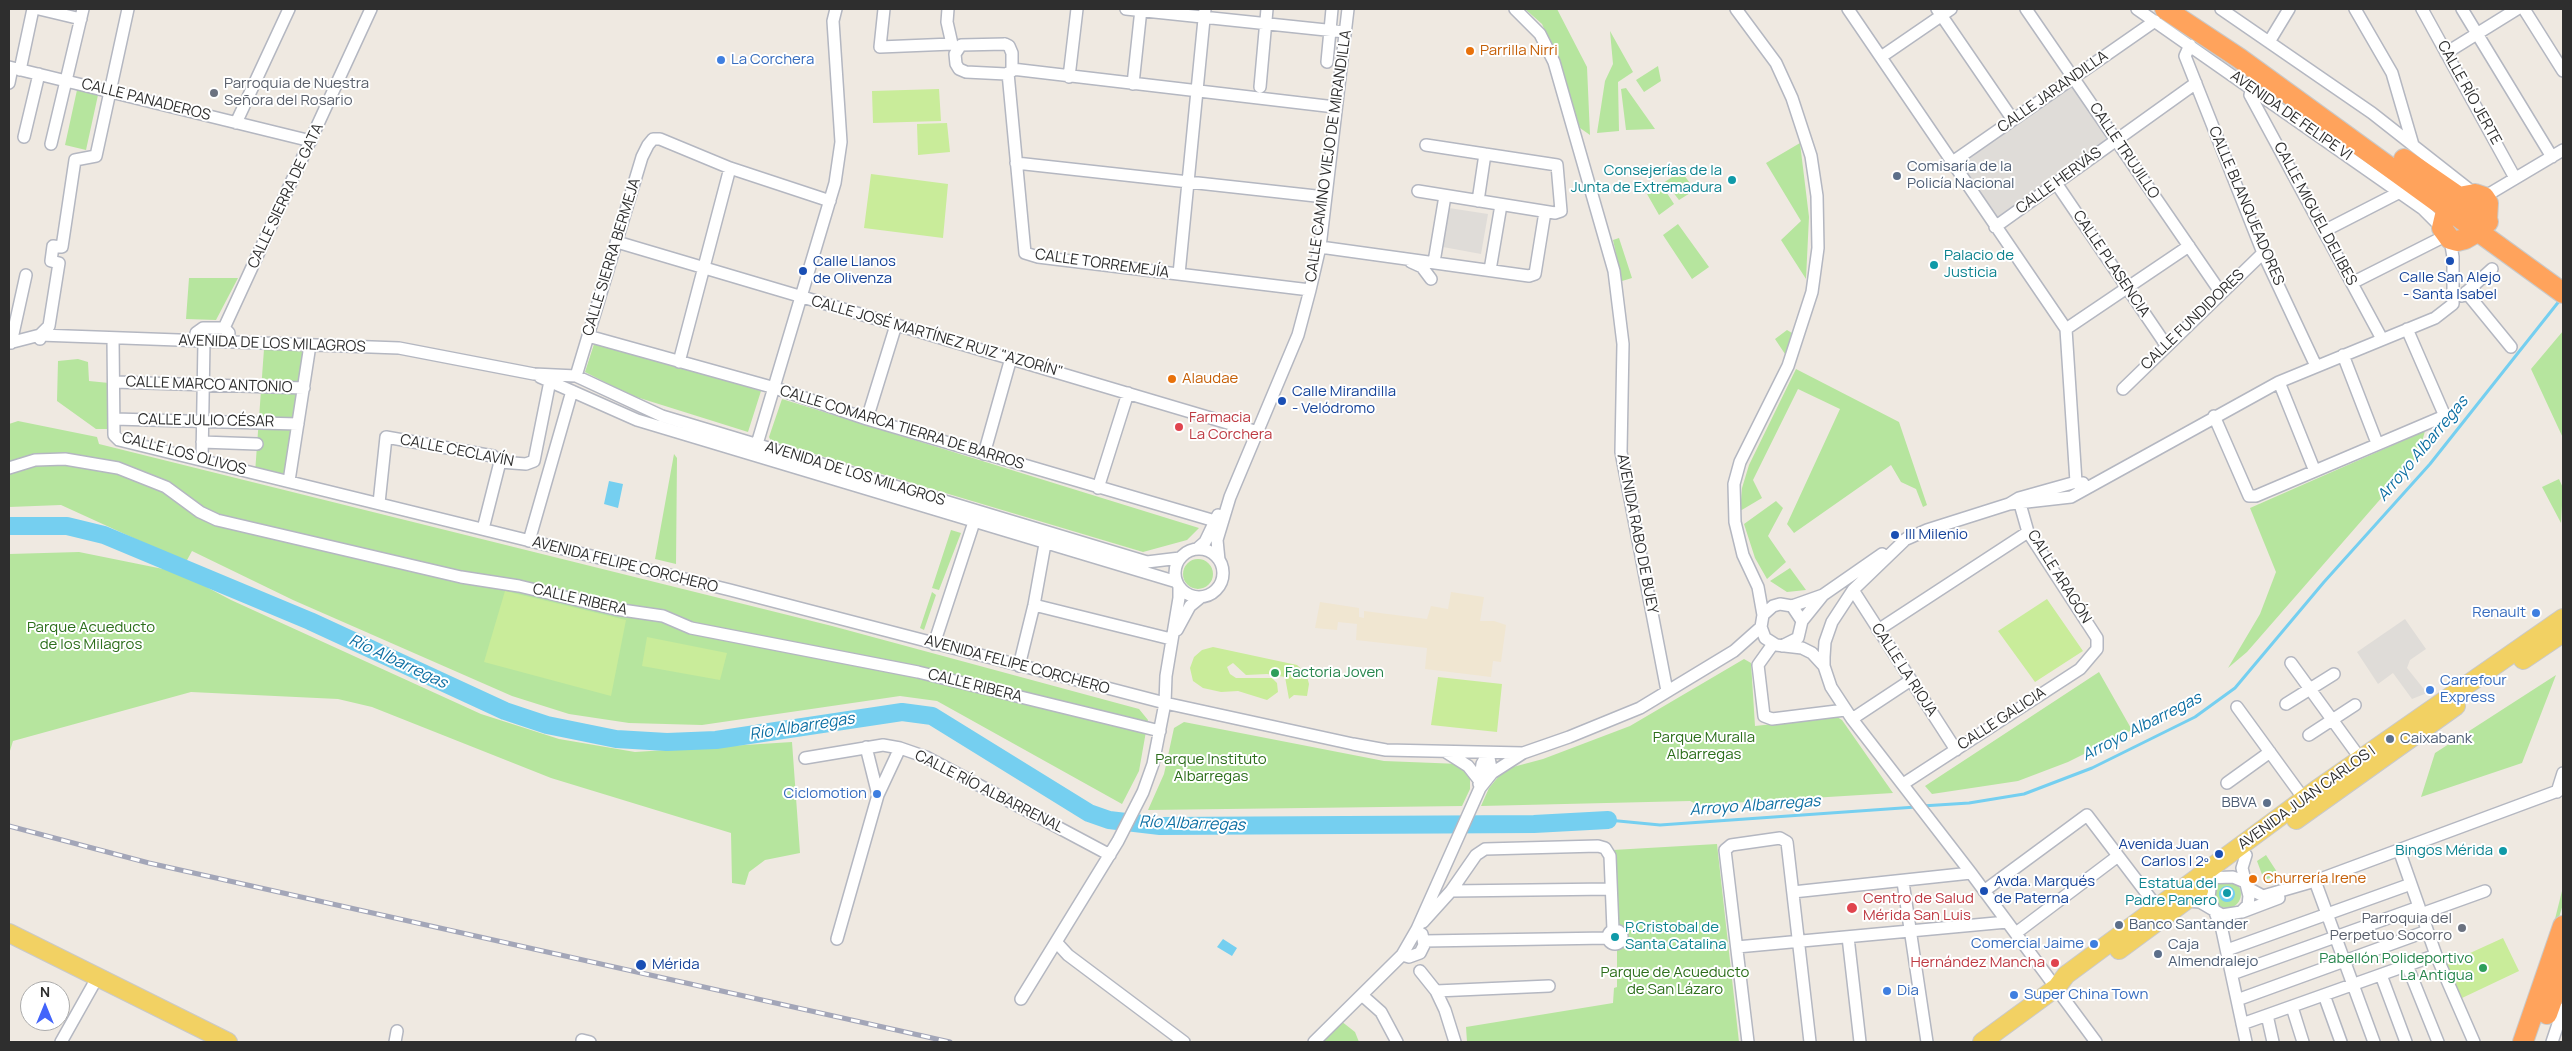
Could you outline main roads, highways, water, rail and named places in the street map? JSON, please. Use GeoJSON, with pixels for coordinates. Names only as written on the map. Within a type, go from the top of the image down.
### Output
{"type":"FeatureCollection","features":[{"type":"Feature","properties":{"kind":"highway","name":"AVENIDA DE FELIPE VI"},"geometry":{"type":"LineString","coordinates":[[2189,9],[2466,199]]}},
{"type":"Feature","properties":{"kind":"highway","name":"AVENIDA DE FELIPE VI"},"geometry":{"type":"LineString","coordinates":[[2160,15],[2239,58],[2466,199]]}},
{"type":"Feature","properties":{"kind":"highway"},"geometry":{"type":"LineString","coordinates":[[2466,199],[2450,240],[2483,226]]}},
{"type":"Feature","properties":{"kind":"highway"},"geometry":{"type":"LineString","coordinates":[[2466,199],[2483,226],[2554,277],[2563,292]]}},
{"type":"Feature","properties":{"kind":"highway"},"geometry":{"type":"LineString","coordinates":[[2523,1042],[2563,926]]}},
{"type":"Feature","properties":{"kind":"highway"},"geometry":{"type":"LineString","coordinates":[[2537,1042],[2563,969]]}},
{"type":"Feature","properties":{"kind":"main road","name":"AVENIDA JUAN CARLOS I"},"geometry":{"type":"LineString","coordinates":[[1982,1042],[2059,989],[2072,984],[2186,900],[2209,877],[2304,799],[2360,758],[2563,618]]}},
{"type":"Feature","properties":{"kind":"main road","name":"AVENIDA JUAN CARLOS I"},"geometry":{"type":"LineString","coordinates":[[2059,989],[2066,975],[2156,907],[2246,855],[2563,633]]}},
{"type":"Feature","properties":{"kind":"main road"},"geometry":{"type":"LineString","coordinates":[[9,933],[203,1036],[228,1042]]}},
{"type":"Feature","properties":{"kind":"water"},"geometry":{"type":"Polygon","coordinates":[[[609,481],[623,484],[618,508],[604,504],[609,481]]]}},
{"type":"Feature","properties":{"kind":"water"},"geometry":{"type":"Polygon","coordinates":[[[2227,886],[2235,894],[2227,902],[2219,894],[2227,886]]]}},
{"type":"Feature","properties":{"kind":"water"},"geometry":{"type":"Polygon","coordinates":[[[1223,939],[1237,948],[1232,956],[1217,947],[1223,939]]]}},
{"type":"Feature","properties":{"kind":"waterway","name":"Arroyo Albarregas"},"geometry":{"type":"LineString","coordinates":[[1922,806],[1969,803],[2024,794],[2092,768],[2195,717],[2235,688],[2324,582],[2430,464],[2560,300]]}},
{"type":"Feature","properties":{"kind":"waterway","name":"Río Albarregas"},"geometry":{"type":"LineString","coordinates":[[9,526],[67,526],[104,535],[310,621],[505,711],[547,725],[616,739],[667,742],[716,740],[902,712],[932,716],[1089,813],[1109,820],[1160,826],[1534,824],[1608,820]]}},
{"type":"Feature","properties":{"kind":"waterway","name":"Arroyo Albarregas"},"geometry":{"type":"LineString","coordinates":[[1608,820],[1660,825],[1916,807]]}},
{"type":"Feature","properties":{"kind":"railway"},"geometry":{"type":"LineString","coordinates":[[9,826],[149,863],[950,1042]]}},
{"type":"Feature","properties":{"kind":"place","name":"Parrilla Nirri"},"geometry":{"type":"Point","coordinates":[1470,51]}},
{"type":"Feature","properties":{"kind":"place","name":"La Corchera"},"geometry":{"type":"Point","coordinates":[721,60]}},
{"type":"Feature","properties":{"kind":"place","name":"Parroquia de Nuestra Señora del Rosario"},"geometry":{"type":"Point","coordinates":[214,93]}},
{"type":"Feature","properties":{"kind":"place","name":"Comisaría de la Policía Nacional"},"geometry":{"type":"Point","coordinates":[1897,176]}},
{"type":"Feature","properties":{"kind":"place","name":"Consejerías de la Junta de Extremadura"},"geometry":{"type":"Point","coordinates":[1732,180]}},
{"type":"Feature","properties":{"kind":"place","name":"Calle San Alejo - Santa Isabel"},"geometry":{"type":"Point","coordinates":[2450,261]}},
{"type":"Feature","properties":{"kind":"place","name":"Palacio de Justicia"},"geometry":{"type":"Point","coordinates":[1934,265]}},
{"type":"Feature","properties":{"kind":"place","name":"Calle Llanos de Olivenza"},"geometry":{"type":"Point","coordinates":[803,271]}},
{"type":"Feature","properties":{"kind":"place","name":"Alaudae"},"geometry":{"type":"Point","coordinates":[1172,379]}},
{"type":"Feature","properties":{"kind":"place","name":"Calle Mirandilla - Velódromo"},"geometry":{"type":"Point","coordinates":[1282,401]}},
{"type":"Feature","properties":{"kind":"place","name":"Farmacia La Corchera"},"geometry":{"type":"Point","coordinates":[1179,427]}},
{"type":"Feature","properties":{"kind":"place","name":"III Milenio"},"geometry":{"type":"Point","coordinates":[1895,535]}},
{"type":"Feature","properties":{"kind":"place","name":"Renault"},"geometry":{"type":"Point","coordinates":[2536,613]}},
{"type":"Feature","properties":{"kind":"place","name":"Factoria Joven"},"geometry":{"type":"Point","coordinates":[1275,673]}},
{"type":"Feature","properties":{"kind":"place","name":"Carrefour Express"},"geometry":{"type":"Point","coordinates":[2430,690]}},
{"type":"Feature","properties":{"kind":"place","name":"Caixabank"},"geometry":{"type":"Point","coordinates":[2390,739]}},
{"type":"Feature","properties":{"kind":"place","name":"Ciclomotion"},"geometry":{"type":"Point","coordinates":[877,794]}},
{"type":"Feature","properties":{"kind":"place","name":"BBVA"},"geometry":{"type":"Point","coordinates":[2267,803]}},
{"type":"Feature","properties":{"kind":"place","name":"Bingos Mérida"},"geometry":{"type":"Point","coordinates":[2503,851]}},
{"type":"Feature","properties":{"kind":"place","name":"Avenida Juan Carlos I 2º"},"geometry":{"type":"Point","coordinates":[2219,854]}},
{"type":"Feature","properties":{"kind":"place","name":"Churrería Irene"},"geometry":{"type":"Point","coordinates":[2253,879]}},
{"type":"Feature","properties":{"kind":"place","name":"Avda. Marqués de Paterna"},"geometry":{"type":"Point","coordinates":[1984,891]}},
{"type":"Feature","properties":{"kind":"place","name":"Estatua del Padre Panero"},"geometry":{"type":"Point","coordinates":[2227,893]}},
{"type":"Feature","properties":{"kind":"place","name":"Centro de Salud Mérida San Luis"},"geometry":{"type":"Point","coordinates":[1852,908]}},
{"type":"Feature","properties":{"kind":"place","name":"Banco Santander"},"geometry":{"type":"Point","coordinates":[2119,925]}},
{"type":"Feature","properties":{"kind":"place","name":"Parroquia del Perpetuo Socorro"},"geometry":{"type":"Point","coordinates":[2462,928]}},
{"type":"Feature","properties":{"kind":"place","name":"P.Cristobal de Santa Catalina"},"geometry":{"type":"Point","coordinates":[1615,937]}},
{"type":"Feature","properties":{"kind":"place","name":"Comercial Jaime"},"geometry":{"type":"Point","coordinates":[2094,944]}},
{"type":"Feature","properties":{"kind":"place","name":"Caja Almendralejo"},"geometry":{"type":"Point","coordinates":[2158,954]}},
{"type":"Feature","properties":{"kind":"place","name":"Hernández Mancha"},"geometry":{"type":"Point","coordinates":[2055,963]}},
{"type":"Feature","properties":{"kind":"place","name":"Mérida"},"geometry":{"type":"Point","coordinates":[641,965]}},
{"type":"Feature","properties":{"kind":"place","name":"Pabellón Polideportivo La Antigua"},"geometry":{"type":"Point","coordinates":[2483,968]}},
{"type":"Feature","properties":{"kind":"place","name":"Dia"},"geometry":{"type":"Point","coordinates":[1887,991]}},
{"type":"Feature","properties":{"kind":"place","name":"Super China Town"},"geometry":{"type":"Point","coordinates":[2014,995]}},
{"type":"Feature","properties":{"kind":"park label","name":"Parque Acueducto de los Milagros"},"geometry":{"type":"Point","coordinates":[91,636]}},
{"type":"Feature","properties":{"kind":"park label","name":"Parque Muralla Albarregas"},"geometry":{"type":"Point","coordinates":[1704,746]}},
{"type":"Feature","properties":{"kind":"park label","name":"Parque Instituto Albarregas"},"geometry":{"type":"Point","coordinates":[1211,768]}},
{"type":"Feature","properties":{"kind":"park label","name":"Parque de Acueducto de San Lázaro"},"geometry":{"type":"Point","coordinates":[1675,982]}}]}
